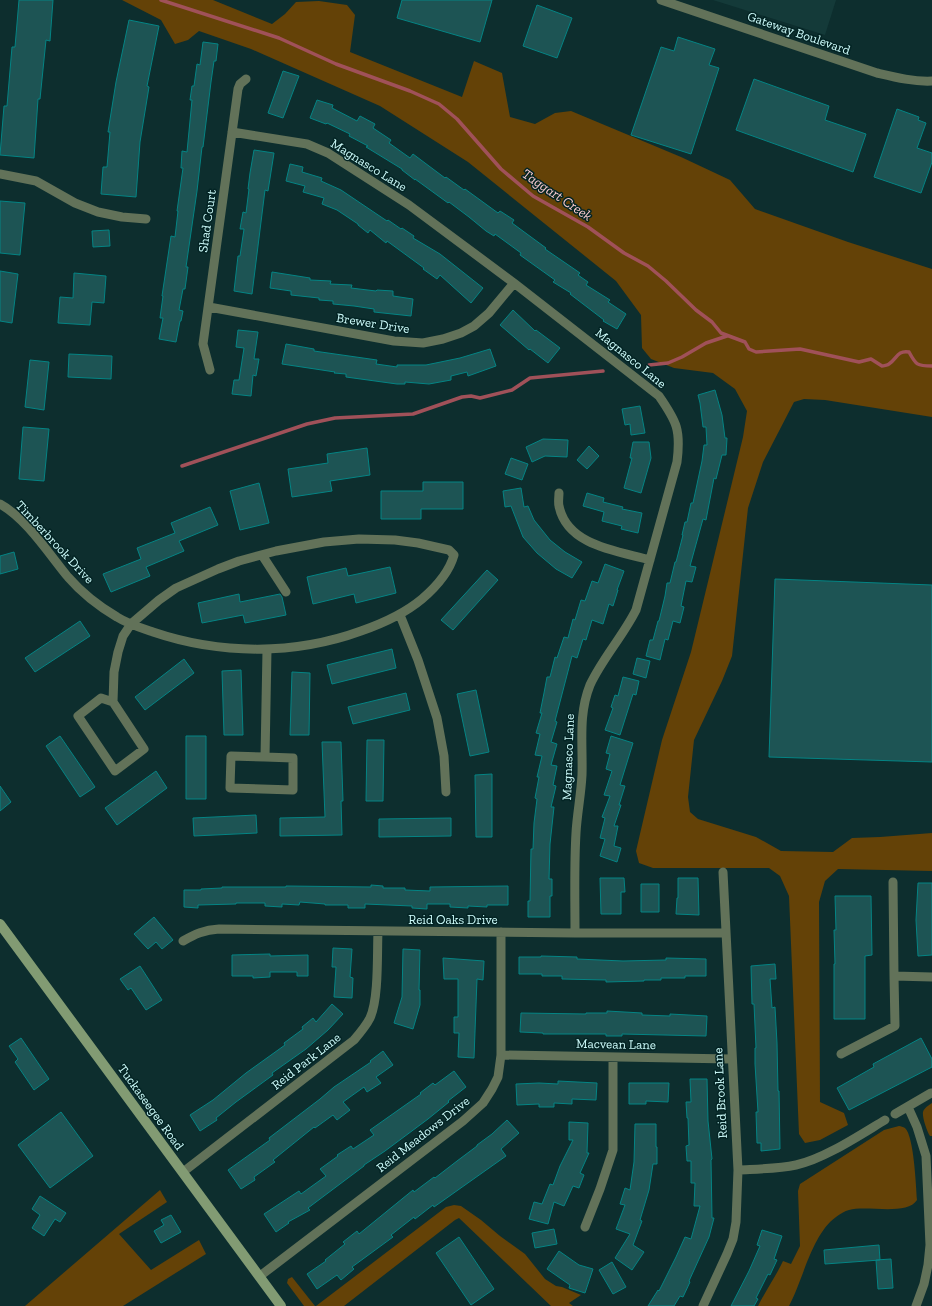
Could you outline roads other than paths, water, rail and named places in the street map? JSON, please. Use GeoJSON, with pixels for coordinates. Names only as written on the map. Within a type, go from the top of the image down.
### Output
{"type":"FeatureCollection","features":[{"type":"Feature","properties":{"kind":"street","name":"Gateway Boulevard"},"geometry":{"type":"LineString","coordinates":[[661,0],[877,73],[914,80],[932,81]]}},
{"type":"Feature","properties":{"kind":"street","name":"Shad Court"},"geometry":{"type":"LineString","coordinates":[[210,370],[203,344],[238,89],[240,84],[246,79]]}},
{"type":"Feature","properties":{"kind":"street","name":"Magnasco Lane"},"geometry":{"type":"LineString","coordinates":[[232,132],[307,144],[328,153],[409,205],[514,283],[659,396],[674,421],[679,434],[677,462],[636,610],[628,626],[598,671],[590,686],[584,705],[581,729],[582,774],[576,832],[575,933]]}},
{"type":"Feature","properties":{"kind":"street"},"geometry":{"type":"LineString","coordinates":[[0,174],[36,181],[75,203],[98,212],[122,217],[146,219]]}},
{"type":"Feature","properties":{"kind":"street","name":"Brewer Drive"},"geometry":{"type":"LineString","coordinates":[[209,307],[394,341],[423,344],[461,333],[474,326],[489,313],[514,283]]}},
{"type":"Feature","properties":{"kind":"street"},"geometry":{"type":"LineString","coordinates":[[559,493],[559,506],[566,525],[580,537],[596,545],[650,560]]}},
{"type":"Feature","properties":{"kind":"street","name":"Timberbrook Drive"},"geometry":{"type":"LineString","coordinates":[[0,504],[6,507],[23,523],[69,578],[106,610],[131,624],[169,637],[205,645],[266,650],[288,649],[327,642],[383,624],[400,615],[430,592],[451,566],[454,555],[449,550],[418,543],[359,539],[324,542],[262,555]]}},
{"type":"Feature","properties":{"kind":"street"},"geometry":{"type":"LineString","coordinates":[[113,702],[101,698],[78,716],[115,771],[144,749],[113,702],[114,672],[118,652],[123,636],[131,624],[159,600],[176,588],[218,569],[262,555],[286,592]]}},
{"type":"Feature","properties":{"kind":"street"},"geometry":{"type":"LineString","coordinates":[[400,615],[418,660],[437,718],[444,756],[446,792]]}},
{"type":"Feature","properties":{"kind":"street"},"geometry":{"type":"LineString","coordinates":[[265,757],[266,650]]}},
{"type":"Feature","properties":{"kind":"street"},"geometry":{"type":"LineString","coordinates":[[231,756],[265,757],[293,758],[293,790],[230,788],[231,756]]}},
{"type":"Feature","properties":{"kind":"street","name":"Reid Brook Lane"},"geometry":{"type":"LineString","coordinates":[[703,1306],[733,1239],[736,1222],[738,1170],[731,1059],[723,872]]}},
{"type":"Feature","properties":{"kind":"street"},"geometry":{"type":"LineString","coordinates":[[841,1054],[895,1026],[894,882]]}},
{"type":"Feature","properties":{"kind":"street","name":"Tuckaseegee Road"},"geometry":{"type":"LineString","coordinates":[[0,924],[281,1306]]}},
{"type":"Feature","properties":{"kind":"street","name":"Reid Oaks Drive"},"geometry":{"type":"LineString","coordinates":[[183,941],[197,933],[218,929],[726,933]]}},
{"type":"Feature","properties":{"kind":"street","name":"Reid Park Lane"},"geometry":{"type":"LineString","coordinates":[[183,1172],[354,1040],[364,1029],[371,1017],[374,1004],[378,931]]}},
{"type":"Feature","properties":{"kind":"street","name":"Reid Meadows Drive"},"geometry":{"type":"LineString","coordinates":[[260,1276],[463,1121],[483,1103],[498,1077],[501,1055],[501,932]]}},
{"type":"Feature","properties":{"kind":"street"},"geometry":{"type":"LineString","coordinates":[[894,976],[932,977]]}},
{"type":"Feature","properties":{"kind":"street","name":"Macvean Lane"},"geometry":{"type":"LineString","coordinates":[[501,1055],[731,1059]]}},
{"type":"Feature","properties":{"kind":"street"},"geometry":{"type":"LineString","coordinates":[[585,1227],[613,1150],[612,1058]]}},
{"type":"Feature","properties":{"kind":"street"},"geometry":{"type":"LineString","coordinates":[[895,1114],[931,1093]]}},
{"type":"Feature","properties":{"kind":"street"},"geometry":{"type":"LineString","coordinates":[[908,1107],[917,1128],[926,1156],[930,1238],[928,1265],[924,1284],[916,1306]]}},
{"type":"Feature","properties":{"kind":"street"},"geometry":{"type":"LineString","coordinates":[[738,1170],[776,1168],[797,1165],[809,1161],[839,1147],[885,1120]]}},
{"type":"Feature","properties":{"kind":"waterway","name":"Taggart Creek"},"geometry":{"type":"LineString","coordinates":[[161,0],[279,38],[336,64],[410,91],[439,104],[457,119],[501,169],[533,196],[588,227],[624,253],[648,266],[696,310],[712,322],[721,333],[745,342],[749,349],[756,352],[800,349],[859,362],[871,359],[882,366],[892,362],[902,352],[909,352],[913,360],[918,364],[923,366],[932,366]]}},
{"type":"Feature","properties":{"kind":"waterway"},"geometry":{"type":"LineString","coordinates":[[649,365],[668,363],[682,357],[706,343],[727,336]]}},
{"type":"Feature","properties":{"kind":"waterway"},"geometry":{"type":"LineString","coordinates":[[182,466],[307,424],[335,418],[413,414],[462,397],[471,396],[480,398],[512,390],[530,378],[603,371]]}}]}
